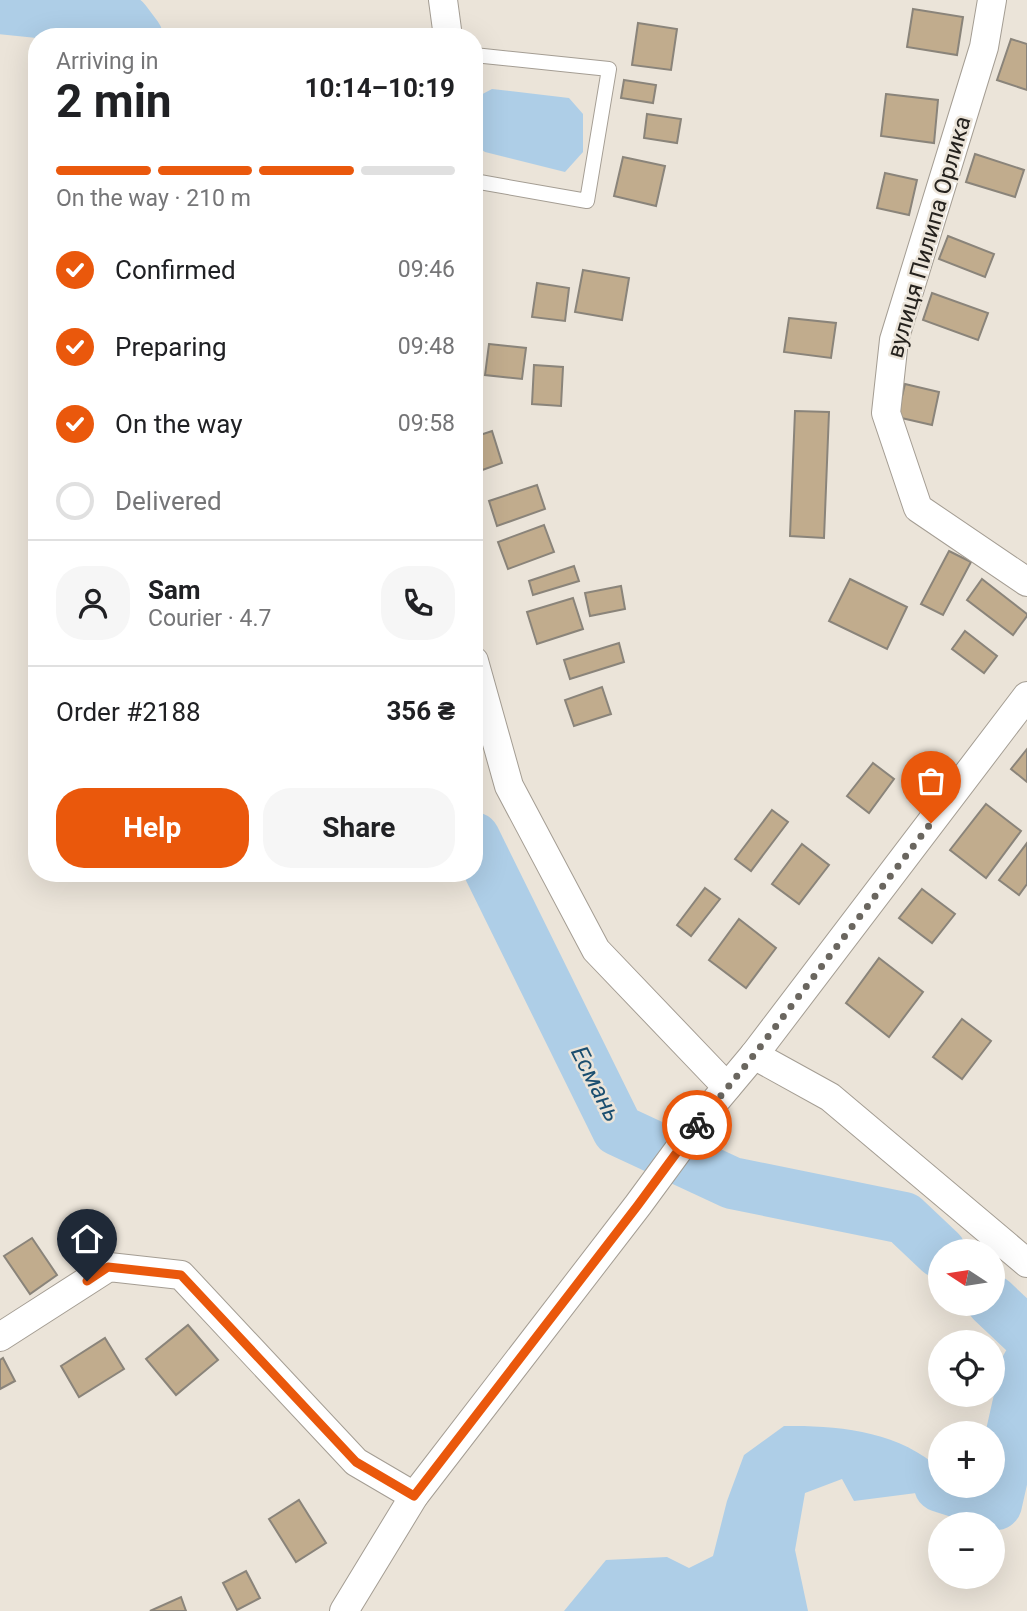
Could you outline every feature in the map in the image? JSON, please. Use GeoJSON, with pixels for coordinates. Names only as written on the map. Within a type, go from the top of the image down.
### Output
{"type":"FeatureCollection","features":[{"type":"Feature","properties":{"kind":"street"},"geometry":{"type":"LineString","coordinates":[[443,0],[447,28]]}},
{"type":"Feature","properties":{"kind":"street","name":"вулиця Пилипа Орлика"},"geometry":{"type":"LineString","coordinates":[[992,0],[984,47],[894,340],[886,413],[918,508],[1027,582]]}},
{"type":"Feature","properties":{"kind":"street"},"geometry":{"type":"LineString","coordinates":[[483,693],[509,786],[596,950],[727,1087]]}},
{"type":"Feature","properties":{"kind":"street"},"geometry":{"type":"LineString","coordinates":[[344,1611],[414,1496],[1027,696]]}},
{"type":"Feature","properties":{"kind":"street"},"geometry":{"type":"LineString","coordinates":[[754,1055],[830,1097],[1027,1263]]}},
{"type":"Feature","properties":{"kind":"street"},"geometry":{"type":"LineString","coordinates":[[0,1337],[108,1267],[181,1275],[356,1462],[414,1496]]}},
{"type":"Feature","properties":{"kind":"lane"},"geometry":{"type":"LineString","coordinates":[[483,56],[609,69],[587,201],[483,183]]}},
{"type":"Feature","properties":{"kind":"water"},"geometry":{"type":"Polygon","coordinates":[[[492,89],[569,98],[583,114],[583,152],[565,172],[485,152],[483,94],[492,89]]]}},
{"type":"Feature","properties":{"kind":"water"},"geometry":{"type":"Polygon","coordinates":[[[784,1426],[825,1427],[866,1433],[906,1446],[928,1459],[928,1492],[854,1501],[842,1479],[805,1493],[795,1550],[808,1611],[564,1611],[606,1560],[667,1557],[689,1568],[713,1556],[727,1501],[744,1455],[784,1426]]]}},
{"type":"Feature","properties":{"kind":"building"},"geometry":{"type":"Polygon","coordinates":[[[913,9],[963,17],[957,55],[907,47],[913,9]]]}},
{"type":"Feature","properties":{"kind":"building"},"geometry":{"type":"Polygon","coordinates":[[[638,23],[677,29],[671,70],[632,65],[638,23]]]}},
{"type":"Feature","properties":{"kind":"building"},"geometry":{"type":"Polygon","coordinates":[[[1011,39],[1027,44],[1027,90],[997,80],[1011,39]]]}},
{"type":"Feature","properties":{"kind":"building"},"geometry":{"type":"Polygon","coordinates":[[[624,80],[656,85],[653,103],[621,98],[624,80]]]}},
{"type":"Feature","properties":{"kind":"building"},"geometry":{"type":"Polygon","coordinates":[[[886,94],[938,100],[934,143],[881,136],[886,94]]]}},
{"type":"Feature","properties":{"kind":"building"},"geometry":{"type":"Polygon","coordinates":[[[647,114],[681,119],[677,143],[644,138],[647,114]]]}},
{"type":"Feature","properties":{"kind":"building"},"geometry":{"type":"Polygon","coordinates":[[[975,154],[1024,170],[1015,197],[966,182],[975,154]]]}},
{"type":"Feature","properties":{"kind":"building"},"geometry":{"type":"Polygon","coordinates":[[[623,157],[665,166],[656,206],[614,196],[623,157]]]}},
{"type":"Feature","properties":{"kind":"building"},"geometry":{"type":"Polygon","coordinates":[[[885,173],[917,180],[909,215],[877,208],[885,173]]]}},
{"type":"Feature","properties":{"kind":"building"},"geometry":{"type":"Polygon","coordinates":[[[948,236],[994,254],[985,277],[939,259],[948,236]]]}},
{"type":"Feature","properties":{"kind":"building"},"geometry":{"type":"Polygon","coordinates":[[[583,270],[629,278],[622,320],[575,312],[583,270]]]}},
{"type":"Feature","properties":{"kind":"building"},"geometry":{"type":"Polygon","coordinates":[[[537,283],[569,288],[565,321],[532,317],[537,283]]]}},
{"type":"Feature","properties":{"kind":"building"},"geometry":{"type":"Polygon","coordinates":[[[932,293],[988,313],[978,340],[923,320],[932,293]]]}},
{"type":"Feature","properties":{"kind":"building"},"geometry":{"type":"Polygon","coordinates":[[[789,318],[836,323],[831,358],[784,352],[789,318]]]}},
{"type":"Feature","properties":{"kind":"building"},"geometry":{"type":"Polygon","coordinates":[[[489,344],[526,348],[522,379],[485,375],[489,344]]]}},
{"type":"Feature","properties":{"kind":"building"},"geometry":{"type":"Polygon","coordinates":[[[534,365],[563,367],[561,406],[532,404],[534,365]]]}},
{"type":"Feature","properties":{"kind":"building"},"geometry":{"type":"Polygon","coordinates":[[[905,384],[939,392],[932,425],[897,417],[905,384]]]}},
{"type":"Feature","properties":{"kind":"building"},"geometry":{"type":"Polygon","coordinates":[[[795,411],[829,412],[824,538],[790,536],[795,411]]]}},
{"type":"Feature","properties":{"kind":"building"},"geometry":{"type":"Polygon","coordinates":[[[492,431],[502,463],[483,470],[483,434],[492,431]]]}},
{"type":"Feature","properties":{"kind":"building"},"geometry":{"type":"Polygon","coordinates":[[[537,485],[545,509],[497,526],[489,501],[537,485]]]}},
{"type":"Feature","properties":{"kind":"building"},"geometry":{"type":"Polygon","coordinates":[[[544,525],[554,552],[508,569],[498,542],[544,525]]]}},
{"type":"Feature","properties":{"kind":"building"},"geometry":{"type":"Polygon","coordinates":[[[949,551],[971,562],[943,615],[921,604],[949,551]]]}},
{"type":"Feature","properties":{"kind":"building"},"geometry":{"type":"Polygon","coordinates":[[[574,566],[579,581],[533,595],[529,581],[574,566]]]}},
{"type":"Feature","properties":{"kind":"building"},"geometry":{"type":"Polygon","coordinates":[[[850,579],[907,607],[887,649],[829,621],[850,579]]]}},
{"type":"Feature","properties":{"kind":"building"},"geometry":{"type":"Polygon","coordinates":[[[982,579],[1027,614],[1013,635],[967,600],[982,579]]]}},
{"type":"Feature","properties":{"kind":"building"},"geometry":{"type":"Polygon","coordinates":[[[621,586],[625,609],[590,616],[585,593],[621,586]]]}},
{"type":"Feature","properties":{"kind":"building"},"geometry":{"type":"Polygon","coordinates":[[[573,598],[583,629],[537,644],[527,612],[573,598]]]}},
{"type":"Feature","properties":{"kind":"building"},"geometry":{"type":"Polygon","coordinates":[[[965,631],[997,656],[984,673],[952,649],[965,631]]]}},
{"type":"Feature","properties":{"kind":"building"},"geometry":{"type":"Polygon","coordinates":[[[619,643],[624,662],[570,679],[564,660],[619,643]]]}},
{"type":"Feature","properties":{"kind":"building"},"geometry":{"type":"Polygon","coordinates":[[[602,687],[611,714],[574,726],[565,700],[602,687]]]}},
{"type":"Feature","properties":{"kind":"building"},"geometry":{"type":"Polygon","coordinates":[[[1027,749],[1027,782],[1011,769],[1027,749]]]}},
{"type":"Feature","properties":{"kind":"building"},"geometry":{"type":"Polygon","coordinates":[[[873,763],[894,779],[869,813],[847,796],[873,763]]]}},
{"type":"Feature","properties":{"kind":"building"},"geometry":{"type":"Polygon","coordinates":[[[986,804],[1021,831],[986,878],[950,850],[986,804]]]}},
{"type":"Feature","properties":{"kind":"building"},"geometry":{"type":"Polygon","coordinates":[[[772,810],[788,822],[751,871],[735,859],[772,810]]]}},
{"type":"Feature","properties":{"kind":"building"},"geometry":{"type":"Polygon","coordinates":[[[1027,843],[1027,884],[1019,895],[999,880],[1027,843]]]}},
{"type":"Feature","properties":{"kind":"building"},"geometry":{"type":"Polygon","coordinates":[[[802,844],[829,865],[799,904],[772,884],[802,844]]]}},
{"type":"Feature","properties":{"kind":"building"},"geometry":{"type":"Polygon","coordinates":[[[705,888],[720,899],[691,936],[677,925],[705,888]]]}},
{"type":"Feature","properties":{"kind":"building"},"geometry":{"type":"Polygon","coordinates":[[[922,889],[955,914],[932,943],[899,918],[922,889]]]}},
{"type":"Feature","properties":{"kind":"building"},"geometry":{"type":"Polygon","coordinates":[[[739,919],[776,948],[746,988],[709,960],[739,919]]]}},
{"type":"Feature","properties":{"kind":"building"},"geometry":{"type":"Polygon","coordinates":[[[879,958],[923,992],[889,1037],[846,1003],[879,958]]]}},
{"type":"Feature","properties":{"kind":"building"},"geometry":{"type":"Polygon","coordinates":[[[962,1019],[991,1041],[962,1079],[933,1057],[962,1019]]]}},
{"type":"Feature","properties":{"kind":"building"},"geometry":{"type":"Polygon","coordinates":[[[32,1238],[57,1275],[30,1294],[4,1256],[32,1238]]]}},
{"type":"Feature","properties":{"kind":"building"},"geometry":{"type":"Polygon","coordinates":[[[188,1325],[218,1360],[176,1395],[146,1359],[188,1325]]]}},
{"type":"Feature","properties":{"kind":"building"},"geometry":{"type":"Polygon","coordinates":[[[105,1338],[124,1369],[79,1397],[61,1366],[105,1338]]]}},
{"type":"Feature","properties":{"kind":"building"},"geometry":{"type":"Polygon","coordinates":[[[3,1358],[15,1381],[0,1389],[0,1360],[3,1358]]]}},
{"type":"Feature","properties":{"kind":"building"},"geometry":{"type":"Polygon","coordinates":[[[299,1500],[326,1543],[296,1562],[269,1519],[299,1500]]]}},
{"type":"Feature","properties":{"kind":"building"},"geometry":{"type":"Polygon","coordinates":[[[246,1571],[260,1598],[237,1610],[223,1583],[246,1571]]]}},
{"type":"Feature","properties":{"kind":"building"},"geometry":{"type":"Polygon","coordinates":[[[181,1597],[186,1611],[150,1611],[181,1597]]]}},
{"type":"Feature","properties":{"kind":"waterway","name":"Есмань"},"geometry":{"type":"LineString","coordinates":[[0,8],[125,21],[130,28]]}},
{"type":"Feature","properties":{"kind":"waterway","name":"Есмань"},"geometry":{"type":"LineString","coordinates":[[483,856],[618,1130],[732,1183],[904,1218],[928,1241]]}},
{"type":"Feature","properties":{"kind":"waterway","name":"Есмань"},"geometry":{"type":"LineString","coordinates":[[1005,1313],[1027,1334]]}},
{"type":"Feature","properties":{"kind":"waterway","name":"Есмань"},"geometry":{"type":"LineString","coordinates":[[1005,1464],[1027,1366]]}},
{"type":"Feature","properties":{"kind":"waterway","name":"Есмань"},"geometry":{"type":"LineString","coordinates":[[977,1498],[996,1504],[997,1498]]}},
{"type":"Feature","properties":{"kind":"way so far"},"geometry":{"type":"LineString","coordinates":[[697,1125],[754,1055],[931,823]]}},
{"type":"Feature","properties":{"kind":"route"},"geometry":{"type":"LineString","coordinates":[[87,1281],[108,1267],[181,1275],[356,1462],[414,1496],[697,1125]]}}]}
